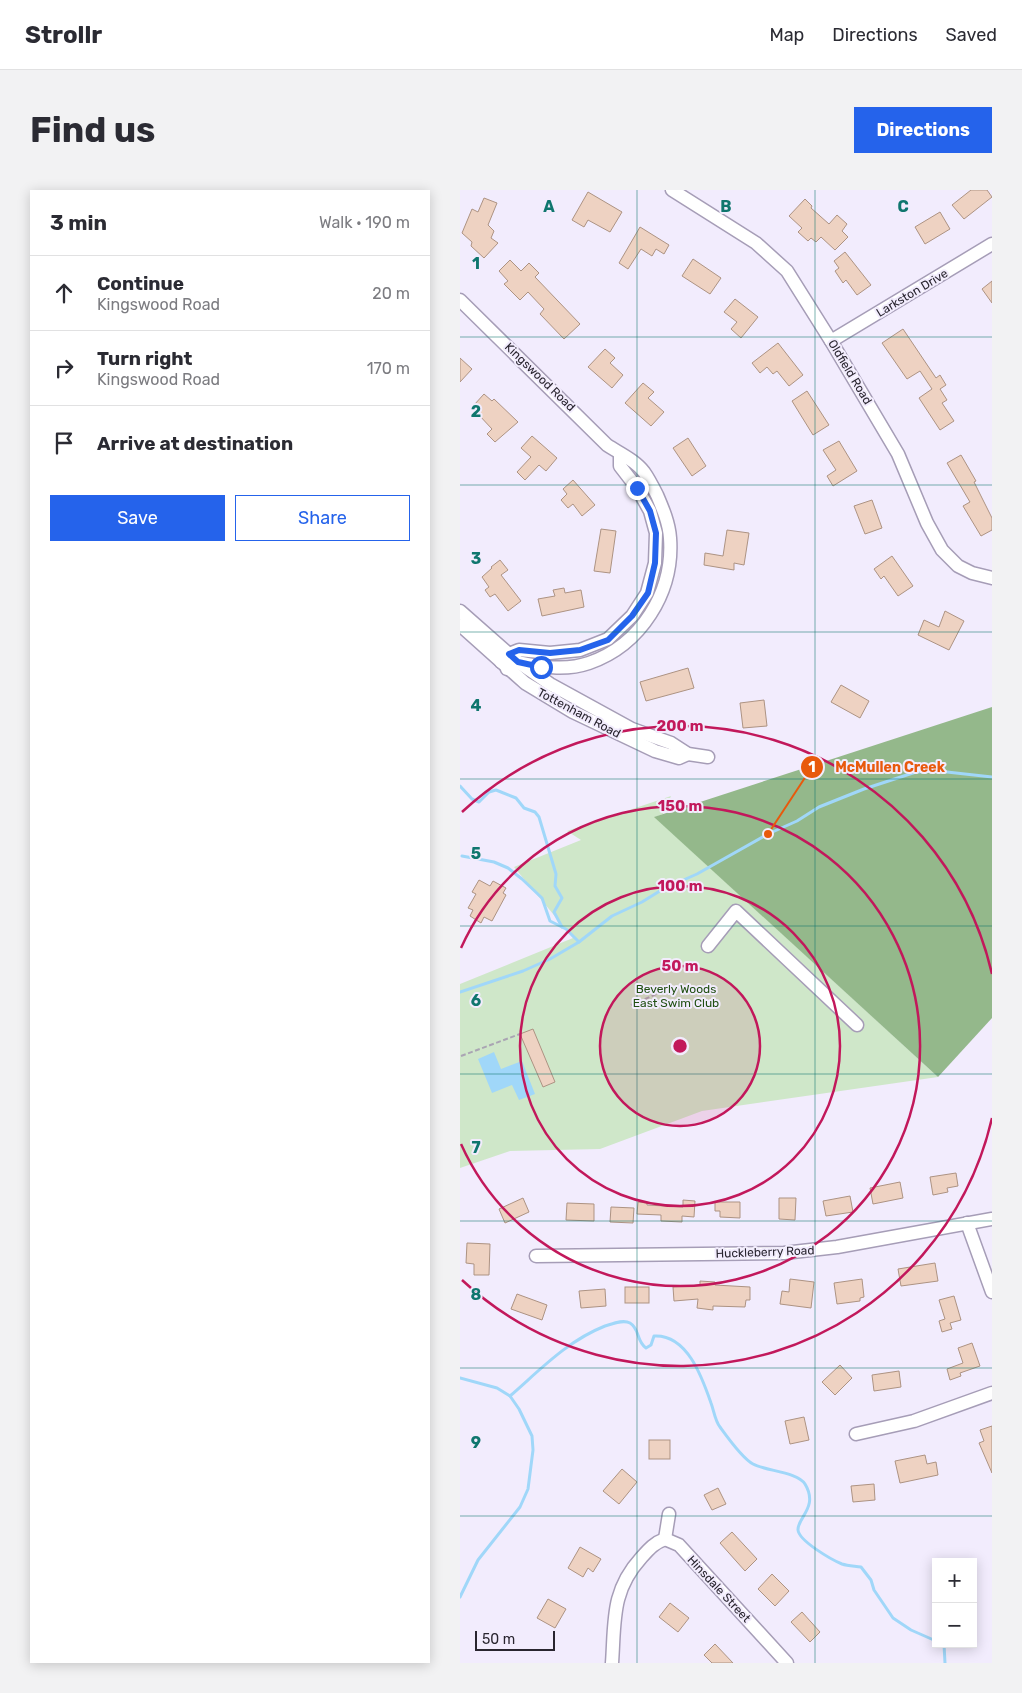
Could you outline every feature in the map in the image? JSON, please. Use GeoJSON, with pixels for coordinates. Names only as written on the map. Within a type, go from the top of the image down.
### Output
{"type":"FeatureCollection","features":[{"type":"Feature","properties":{"kind":"street","name":"Oldfield Road"},"geometry":{"type":"LineString","coordinates":[[672,190],[756,242],[774,258],[793,281],[831,341],[899,457],[927,523],[942,550],[958,566],[992,578]]}},
{"type":"Feature","properties":{"kind":"street","name":"Larkston Drive"},"geometry":{"type":"LineString","coordinates":[[831,341],[992,244]]}},
{"type":"Feature","properties":{"kind":"street","name":"Kingswood Road"},"geometry":{"type":"LineString","coordinates":[[460,300],[608,445],[620,454],[620,466],[637,488],[650,511],[656,533],[655,563],[648,593],[632,616],[608,640],[580,650],[550,653],[519,650],[509,662]]}},
{"type":"Feature","properties":{"kind":"street","name":"Tottenham Road"},"geometry":{"type":"LineString","coordinates":[[460,611],[509,662],[525,683],[573,712],[654,752],[679,758],[688,754],[708,757]]}},
{"type":"Feature","properties":{"kind":"street","name":"Tottenham Road"},"geometry":{"type":"LineString","coordinates":[[460,625],[509,662]]}},
{"type":"Feature","properties":{"kind":"street"},"geometry":{"type":"LineString","coordinates":[[708,946],[736,910],[857,1025]]}},
{"type":"Feature","properties":{"kind":"street","name":"Huckleberry Road"},"geometry":{"type":"LineString","coordinates":[[536,1256],[784,1253],[818,1250],[992,1218]]}},
{"type":"Feature","properties":{"kind":"street"},"geometry":{"type":"LineString","coordinates":[[967,1223],[992,1292]]}},
{"type":"Feature","properties":{"kind":"street"},"geometry":{"type":"LineString","coordinates":[[856,1434],[914,1421],[992,1393]]}},
{"type":"Feature","properties":{"kind":"street"},"geometry":{"type":"LineString","coordinates":[[612,1663],[614,1612],[622,1584],[631,1569],[655,1542],[665,1540],[670,1514]]}},
{"type":"Feature","properties":{"kind":"street","name":"Hinsdale Street"},"geometry":{"type":"LineString","coordinates":[[665,1540],[679,1545],[787,1663]]}},
{"type":"Feature","properties":{"kind":"path"},"geometry":{"type":"LineString","coordinates":[[631,1005],[668,989]]}},
{"type":"Feature","properties":{"kind":"path"},"geometry":{"type":"LineString","coordinates":[[462,1056],[520,1034]]}},
{"type":"Feature","properties":{"kind":"green space"},"geometry":{"type":"Polygon","coordinates":[[[992,707],[992,1018],[938,1077],[654,817],[992,707]]]}},
{"type":"Feature","properties":{"kind":"green space","name":"Beverly Woods East Swim Club"},"geometry":{"type":"Polygon","coordinates":[[[671,796],[663,814],[655,817],[938,1077],[702,1111],[600,1149],[510,1151],[460,1168],[460,984],[573,938],[514,867],[581,840],[567,831],[671,796]]]}},
{"type":"Feature","properties":{"kind":"water"},"geometry":{"type":"Polygon","coordinates":[[[494,1052],[501,1069],[522,1061],[535,1094],[519,1100],[512,1085],[492,1093],[478,1059],[494,1052]]]}},
{"type":"Feature","properties":{"kind":"building"},"geometry":{"type":"Polygon","coordinates":[[[971,190],[987,190],[992,197],[964,219],[952,205],[971,190]]]}},
{"type":"Feature","properties":{"kind":"building"},"geometry":{"type":"Polygon","coordinates":[[[588,192],[622,212],[610,232],[588,220],[584,227],[572,220],[588,192]]]}},
{"type":"Feature","properties":{"kind":"building"},"geometry":{"type":"Polygon","coordinates":[[[484,198],[497,203],[488,225],[494,231],[491,238],[498,243],[484,258],[471,246],[472,242],[462,233],[472,209],[478,212],[484,198]]]}},
{"type":"Feature","properties":{"kind":"building"},"geometry":{"type":"Polygon","coordinates":[[[805,199],[812,206],[811,208],[829,224],[837,215],[847,224],[842,231],[848,237],[835,250],[821,237],[816,242],[811,238],[808,241],[798,232],[802,228],[789,216],[805,199]]]}},
{"type":"Feature","properties":{"kind":"building"},"geometry":{"type":"Polygon","coordinates":[[[940,212],[950,229],[925,244],[915,227],[940,212]]]}},
{"type":"Feature","properties":{"kind":"building"},"geometry":{"type":"Polygon","coordinates":[[[640,227],[669,245],[664,254],[656,249],[652,256],[641,249],[628,269],[619,263],[640,227]]]}},
{"type":"Feature","properties":{"kind":"building"},"geometry":{"type":"Polygon","coordinates":[[[845,252],[871,285],[857,295],[846,280],[843,283],[835,271],[839,268],[834,261],[845,252]]]}},
{"type":"Feature","properties":{"kind":"building"},"geometry":{"type":"Polygon","coordinates":[[[693,259],[721,278],[710,294],[682,276],[693,259]]]}},
{"type":"Feature","properties":{"kind":"building"},"geometry":{"type":"Polygon","coordinates":[[[510,260],[521,271],[529,263],[539,273],[535,277],[580,324],[564,339],[540,314],[544,309],[528,292],[520,300],[504,284],[508,281],[499,271],[510,260]]]}},
{"type":"Feature","properties":{"kind":"building"},"geometry":{"type":"Polygon","coordinates":[[[992,281],[992,303],[982,289],[992,281]]]}},
{"type":"Feature","properties":{"kind":"building"},"geometry":{"type":"Polygon","coordinates":[[[735,299],[758,317],[741,338],[731,329],[737,322],[724,312],[735,299]]]}},
{"type":"Feature","properties":{"kind":"building"},"geometry":{"type":"Polygon","coordinates":[[[903,329],[936,378],[940,375],[946,385],[940,389],[947,400],[942,403],[954,421],[940,430],[919,398],[932,389],[920,371],[907,379],[882,343],[903,329]]]}},
{"type":"Feature","properties":{"kind":"building"},"geometry":{"type":"Polygon","coordinates":[[[778,343],[803,375],[789,386],[777,371],[773,374],[767,367],[760,373],[752,363],[778,343]]]}},
{"type":"Feature","properties":{"kind":"building"},"geometry":{"type":"Polygon","coordinates":[[[605,349],[615,358],[610,363],[623,375],[612,388],[588,367],[605,349]]]}},
{"type":"Feature","properties":{"kind":"building"},"geometry":{"type":"Polygon","coordinates":[[[460,358],[472,369],[460,382],[460,358]]]}},
{"type":"Feature","properties":{"kind":"building"},"geometry":{"type":"Polygon","coordinates":[[[643,383],[654,392],[648,398],[664,412],[651,426],[625,403],[643,383]]]}},
{"type":"Feature","properties":{"kind":"building"},"geometry":{"type":"Polygon","coordinates":[[[807,391],[829,425],[813,435],[792,401],[807,391]]]}},
{"type":"Feature","properties":{"kind":"building"},"geometry":{"type":"Polygon","coordinates":[[[484,394],[492,401],[494,399],[518,422],[495,442],[487,434],[492,429],[478,414],[480,412],[474,405],[484,394]]]}},
{"type":"Feature","properties":{"kind":"building"},"geometry":{"type":"Polygon","coordinates":[[[532,436],[557,458],[546,471],[539,465],[525,480],[517,472],[531,457],[521,448],[532,436]]]}},
{"type":"Feature","properties":{"kind":"building"},"geometry":{"type":"Polygon","coordinates":[[[688,438],[706,466],[692,476],[673,448],[688,438]]]}},
{"type":"Feature","properties":{"kind":"building"},"geometry":{"type":"Polygon","coordinates":[[[839,441],[857,471],[833,486],[827,476],[836,470],[823,450],[839,441]]]}},
{"type":"Feature","properties":{"kind":"building"},"geometry":{"type":"Polygon","coordinates":[[[961,455],[976,481],[974,482],[992,518],[992,530],[981,536],[963,506],[970,502],[947,463],[961,455]]]}},
{"type":"Feature","properties":{"kind":"building"},"geometry":{"type":"Polygon","coordinates":[[[573,480],[595,505],[582,516],[573,504],[568,508],[561,500],[567,494],[563,489],[573,480]]]}},
{"type":"Feature","properties":{"kind":"building"},"geometry":{"type":"Polygon","coordinates":[[[872,500],[882,528],[865,534],[854,506],[872,500]]]}},
{"type":"Feature","properties":{"kind":"building"},"geometry":{"type":"Polygon","coordinates":[[[601,529],[616,531],[610,573],[594,571],[601,529]]]}},
{"type":"Feature","properties":{"kind":"building"},"geometry":{"type":"Polygon","coordinates":[[[727,530],[749,533],[744,565],[734,563],[734,570],[704,565],[705,553],[723,556],[727,530]]]}},
{"type":"Feature","properties":{"kind":"building"},"geometry":{"type":"Polygon","coordinates":[[[892,556],[913,586],[898,596],[884,576],[881,579],[874,569],[892,556]]]}},
{"type":"Feature","properties":{"kind":"building"},"geometry":{"type":"Polygon","coordinates":[[[500,560],[508,570],[501,575],[521,601],[508,611],[495,594],[490,597],[485,590],[489,587],[482,577],[500,560]]]}},
{"type":"Feature","properties":{"kind":"building"},"geometry":{"type":"Polygon","coordinates":[[[564,588],[565,593],[581,590],[584,607],[542,616],[538,599],[555,596],[553,590],[564,588]]]}},
{"type":"Feature","properties":{"kind":"building"},"geometry":{"type":"Polygon","coordinates":[[[945,611],[964,621],[949,650],[918,635],[924,620],[939,627],[945,611]]]}},
{"type":"Feature","properties":{"kind":"building"},"geometry":{"type":"Polygon","coordinates":[[[688,668],[694,688],[646,701],[640,682],[688,668]]]}},
{"type":"Feature","properties":{"kind":"building"},"geometry":{"type":"Polygon","coordinates":[[[841,685],[869,701],[860,718],[831,702],[841,685]]]}},
{"type":"Feature","properties":{"kind":"building"},"geometry":{"type":"Polygon","coordinates":[[[764,700],[767,726],[743,728],[740,703],[764,700]]]}},
{"type":"Feature","properties":{"kind":"building"},"geometry":{"type":"Polygon","coordinates":[[[479,880],[490,886],[493,881],[506,888],[503,893],[506,895],[492,921],[484,917],[481,923],[470,916],[473,910],[468,908],[476,894],[472,892],[479,880]]]}},
{"type":"Feature","properties":{"kind":"building"},"geometry":{"type":"Polygon","coordinates":[[[533,1029],[555,1082],[543,1087],[520,1034],[533,1029]]]}},
{"type":"Feature","properties":{"kind":"building"},"geometry":{"type":"Polygon","coordinates":[[[956,1173],[958,1186],[947,1188],[948,1192],[933,1195],[930,1177],[956,1173]]]}},
{"type":"Feature","properties":{"kind":"building"},"geometry":{"type":"Polygon","coordinates":[[[900,1182],[903,1198],[873,1204],[870,1188],[900,1182]]]}},
{"type":"Feature","properties":{"kind":"building"},"geometry":{"type":"Polygon","coordinates":[[[850,1196],[853,1212],[826,1216],[823,1201],[850,1196]]]}},
{"type":"Feature","properties":{"kind":"building"},"geometry":{"type":"Polygon","coordinates":[[[523,1198],[529,1212],[505,1223],[499,1209],[523,1198]]]}},
{"type":"Feature","properties":{"kind":"building"},"geometry":{"type":"Polygon","coordinates":[[[779,1198],[796,1198],[795,1220],[779,1219],[779,1198]]]}},
{"type":"Feature","properties":{"kind":"building"},"geometry":{"type":"Polygon","coordinates":[[[683,1200],[695,1201],[694,1217],[682,1216],[682,1222],[661,1221],[661,1215],[637,1214],[638,1202],[647,1203],[647,1205],[683,1207],[683,1200]]]}},
{"type":"Feature","properties":{"kind":"building"},"geometry":{"type":"Polygon","coordinates":[[[715,1202],[740,1202],[740,1218],[720,1217],[720,1211],[715,1211],[715,1202]]]}},
{"type":"Feature","properties":{"kind":"building"},"geometry":{"type":"Polygon","coordinates":[[[567,1203],[594,1204],[594,1221],[566,1220],[567,1203]]]}},
{"type":"Feature","properties":{"kind":"building"},"geometry":{"type":"Polygon","coordinates":[[[611,1207],[634,1208],[633,1223],[610,1222],[611,1207]]]}},
{"type":"Feature","properties":{"kind":"building"},"geometry":{"type":"Polygon","coordinates":[[[467,1243],[490,1244],[489,1275],[474,1275],[474,1264],[466,1263],[467,1243]]]}},
{"type":"Feature","properties":{"kind":"building"},"geometry":{"type":"Polygon","coordinates":[[[935,1263],[938,1281],[901,1286],[898,1269],[935,1263]]]}},
{"type":"Feature","properties":{"kind":"building"},"geometry":{"type":"Polygon","coordinates":[[[790,1279],[814,1282],[811,1308],[780,1304],[782,1291],[789,1292],[790,1279]]]}},
{"type":"Feature","properties":{"kind":"building"},"geometry":{"type":"Polygon","coordinates":[[[862,1279],[864,1297],[860,1298],[860,1301],[837,1304],[834,1283],[862,1279]]]}},
{"type":"Feature","properties":{"kind":"building"},"geometry":{"type":"Polygon","coordinates":[[[700,1281],[715,1282],[715,1285],[750,1287],[750,1300],[746,1300],[745,1307],[713,1306],[713,1310],[697,1308],[698,1299],[674,1301],[673,1287],[700,1285],[700,1281]]]}},
{"type":"Feature","properties":{"kind":"building"},"geometry":{"type":"Polygon","coordinates":[[[625,1287],[649,1287],[649,1303],[625,1303],[625,1287]]]}},
{"type":"Feature","properties":{"kind":"building"},"geometry":{"type":"Polygon","coordinates":[[[605,1289],[606,1306],[581,1308],[579,1291],[605,1289]]]}},
{"type":"Feature","properties":{"kind":"building"},"geometry":{"type":"Polygon","coordinates":[[[517,1294],[547,1305],[542,1320],[511,1309],[517,1294]]]}},
{"type":"Feature","properties":{"kind":"building"},"geometry":{"type":"Polygon","coordinates":[[[954,1296],[961,1320],[950,1323],[952,1329],[942,1332],[939,1321],[945,1319],[939,1300],[954,1296]]]}},
{"type":"Feature","properties":{"kind":"building"},"geometry":{"type":"Polygon","coordinates":[[[972,1343],[980,1366],[960,1373],[961,1376],[950,1380],[947,1369],[963,1363],[958,1348],[972,1343]]]}},
{"type":"Feature","properties":{"kind":"building"},"geometry":{"type":"Polygon","coordinates":[[[840,1365],[852,1378],[835,1395],[822,1382],[840,1365]]]}},
{"type":"Feature","properties":{"kind":"building"},"geometry":{"type":"Polygon","coordinates":[[[899,1371],[901,1387],[874,1391],[872,1375],[899,1371]]]}},
{"type":"Feature","properties":{"kind":"building"},"geometry":{"type":"Polygon","coordinates":[[[804,1417],[809,1440],[790,1444],[785,1421],[804,1417]]]}},
{"type":"Feature","properties":{"kind":"building"},"geometry":{"type":"Polygon","coordinates":[[[992,1426],[992,1473],[979,1443],[984,1441],[980,1430],[992,1426]]]}},
{"type":"Feature","properties":{"kind":"building"},"geometry":{"type":"Polygon","coordinates":[[[649,1440],[670,1440],[670,1459],[649,1459],[649,1440]]]}},
{"type":"Feature","properties":{"kind":"building"},"geometry":{"type":"Polygon","coordinates":[[[925,1455],[927,1464],[936,1462],[938,1475],[900,1483],[895,1461],[925,1455]]]}},
{"type":"Feature","properties":{"kind":"building"},"geometry":{"type":"Polygon","coordinates":[[[622,1469],[637,1482],[619,1504],[603,1491],[622,1469]]]}},
{"type":"Feature","properties":{"kind":"building"},"geometry":{"type":"Polygon","coordinates":[[[874,1484],[875,1500],[853,1502],[851,1486],[874,1484]]]}},
{"type":"Feature","properties":{"kind":"building"},"geometry":{"type":"Polygon","coordinates":[[[718,1488],[726,1504],[712,1510],[704,1495],[718,1488]]]}},
{"type":"Feature","properties":{"kind":"building"},"geometry":{"type":"Polygon","coordinates":[[[732,1532],[757,1559],[745,1571],[720,1543],[732,1532]]]}},
{"type":"Feature","properties":{"kind":"building"},"geometry":{"type":"Polygon","coordinates":[[[580,1547],[601,1559],[593,1572],[588,1568],[583,1577],[568,1568],[580,1547]]]}},
{"type":"Feature","properties":{"kind":"building"},"geometry":{"type":"Polygon","coordinates":[[[772,1574],[789,1591],[775,1606],[758,1589],[772,1574]]]}},
{"type":"Feature","properties":{"kind":"building"},"geometry":{"type":"Polygon","coordinates":[[[548,1599],[566,1609],[555,1628],[537,1618],[548,1599]]]}},
{"type":"Feature","properties":{"kind":"building"},"geometry":{"type":"Polygon","coordinates":[[[670,1603],[689,1618],[678,1632],[659,1617],[670,1603]]]}},
{"type":"Feature","properties":{"kind":"building"},"geometry":{"type":"Polygon","coordinates":[[[802,1612],[820,1632],[810,1642],[791,1622],[802,1612]]]}},
{"type":"Feature","properties":{"kind":"building"},"geometry":{"type":"Polygon","coordinates":[[[715,1644],[733,1663],[712,1663],[704,1655],[715,1644]]]}},
{"type":"Feature","properties":{"kind":"waterway"},"geometry":{"type":"LineString","coordinates":[[460,992],[523,971],[550,959],[579,942],[612,916],[642,902],[663,889],[697,874],[768,834],[797,821],[819,807],[864,789],[916,772],[938,771],[992,777]]}},
{"type":"Feature","properties":{"kind":"waterway"},"geometry":{"type":"LineString","coordinates":[[460,786],[472,799],[479,802],[489,792],[496,790],[516,798],[524,808],[535,812],[539,817],[556,874],[555,886],[562,898],[554,912],[562,927]]}},
{"type":"Feature","properties":{"kind":"waterway"},"geometry":{"type":"LineString","coordinates":[[462,856],[494,862],[508,868],[542,898],[550,921],[566,929],[579,942]]}},
{"type":"Feature","properties":{"kind":"waterway"},"geometry":{"type":"LineString","coordinates":[[510,1396],[566,1348],[591,1332],[605,1326],[621,1322],[630,1323],[635,1328],[646,1348],[651,1345],[654,1336],[666,1337],[676,1342],[692,1359],[703,1381],[718,1425],[740,1453],[753,1464],[789,1474],[805,1484],[810,1499],[798,1530],[804,1539],[817,1550],[837,1562],[844,1565],[861,1567],[871,1580],[874,1590],[893,1618],[911,1630],[932,1639]]}},
{"type":"Feature","properties":{"kind":"waterway"},"geometry":{"type":"LineString","coordinates":[[460,1378],[497,1388],[510,1396],[519,1409],[532,1436],[533,1450],[528,1489],[520,1507],[478,1560],[460,1597]]}},
{"type":"Feature","properties":{"kind":"waterway"},"geometry":{"type":"LineString","coordinates":[[944,1648],[945,1663]]}},
{"type":"Feature","properties":{"kind":"place","name":"McMullen Creek"},"geometry":{"type":"Point","coordinates":[768,834]}},
{"type":"Feature","properties":{"kind":"route"},"geometry":{"type":"LineString","coordinates":[[541,667],[518,662],[509,654],[519,650],[550,653],[580,650],[608,640],[632,616],[648,593],[655,563],[656,533],[650,511],[637,488]]}}]}
